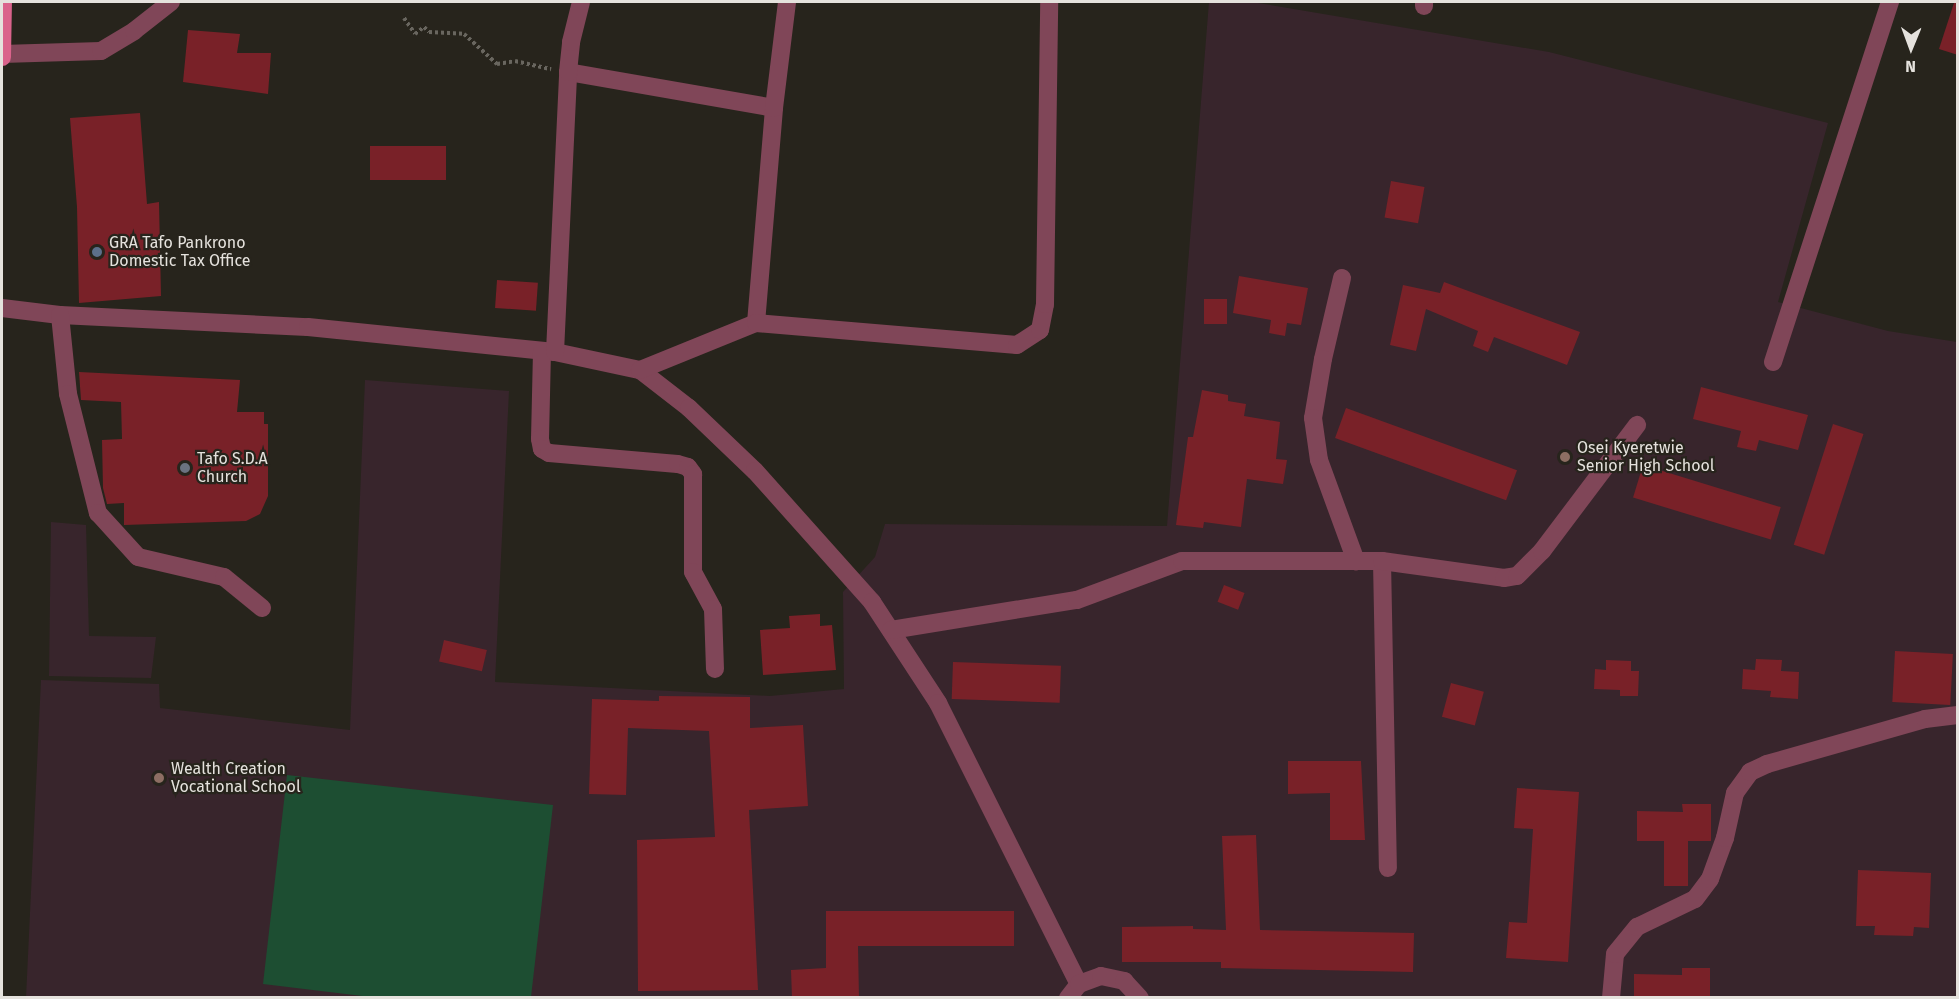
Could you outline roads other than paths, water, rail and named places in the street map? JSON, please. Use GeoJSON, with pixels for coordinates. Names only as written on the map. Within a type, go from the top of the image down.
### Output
{"type":"FeatureCollection","features":[{"type":"Feature","properties":{"kind":"main road"},"geometry":{"type":"LineString","coordinates":[[2,56],[3,2]]}},
{"type":"Feature","properties":{"kind":"street"},"geometry":{"type":"LineString","coordinates":[[2,56],[101,51],[134,31],[171,2]]}},
{"type":"Feature","properties":{"kind":"street"},"geometry":{"type":"LineString","coordinates":[[581,2],[564,71],[549,352],[540,439],[543,449],[549,453],[678,464],[688,467],[693,474],[693,572],[713,609],[715,669]]}},
{"type":"Feature","properties":{"kind":"street"},"geometry":{"type":"LineString","coordinates":[[756,323],[774,108],[787,2]]}},
{"type":"Feature","properties":{"kind":"street"},"geometry":{"type":"LineString","coordinates":[[640,370],[756,323],[1017,345],[1040,330],[1045,304],[1049,2]]}},
{"type":"Feature","properties":{"kind":"street"},"geometry":{"type":"LineString","coordinates":[[1773,362],[1890,2]]}},
{"type":"Feature","properties":{"kind":"street"},"geometry":{"type":"LineString","coordinates":[[564,71],[774,108]]}},
{"type":"Feature","properties":{"kind":"street"},"geometry":{"type":"LineString","coordinates":[[1342,278],[1323,359],[1313,418],[1319,460],[1356,561]]}},
{"type":"Feature","properties":{"kind":"street"},"geometry":{"type":"LineString","coordinates":[[2,308],[60,315],[308,327],[549,352],[640,370],[689,408],[754,471],[872,602],[938,703],[1073,991],[1101,976],[1113,977],[1124,981],[1140,998]]}},
{"type":"Feature","properties":{"kind":"street"},"geometry":{"type":"LineString","coordinates":[[60,315],[68,394],[98,513],[138,556],[224,577],[262,608]]}},
{"type":"Feature","properties":{"kind":"street"},"geometry":{"type":"LineString","coordinates":[[891,630],[1077,600],[1182,561],[1382,561],[1504,578],[1517,576],[1542,551],[1637,425]]}},
{"type":"Feature","properties":{"kind":"street"},"geometry":{"type":"LineString","coordinates":[[1382,561],[1388,868]]}},
{"type":"Feature","properties":{"kind":"street"},"geometry":{"type":"LineString","coordinates":[[1611,998],[1615,954],[1637,927],[1695,899],[1710,879],[1725,838],[1735,793],[1750,772],[1767,764],[1924,719],[1958,714]]}},
{"type":"Feature","properties":{"kind":"place","name":"GRA Tafo Pankrono Domestic Tax Office"},"geometry":{"type":"Point","coordinates":[97,252]}},
{"type":"Feature","properties":{"kind":"place","name":"Osei Kyeretwie Senior High School"},"geometry":{"type":"Point","coordinates":[1565,457]}},
{"type":"Feature","properties":{"kind":"place","name":"Tafo S.D.A Church"},"geometry":{"type":"Point","coordinates":[185,468]}},
{"type":"Feature","properties":{"kind":"place","name":"Wealth Creation Vocational School"},"geometry":{"type":"Point","coordinates":[159,778]}}]}
